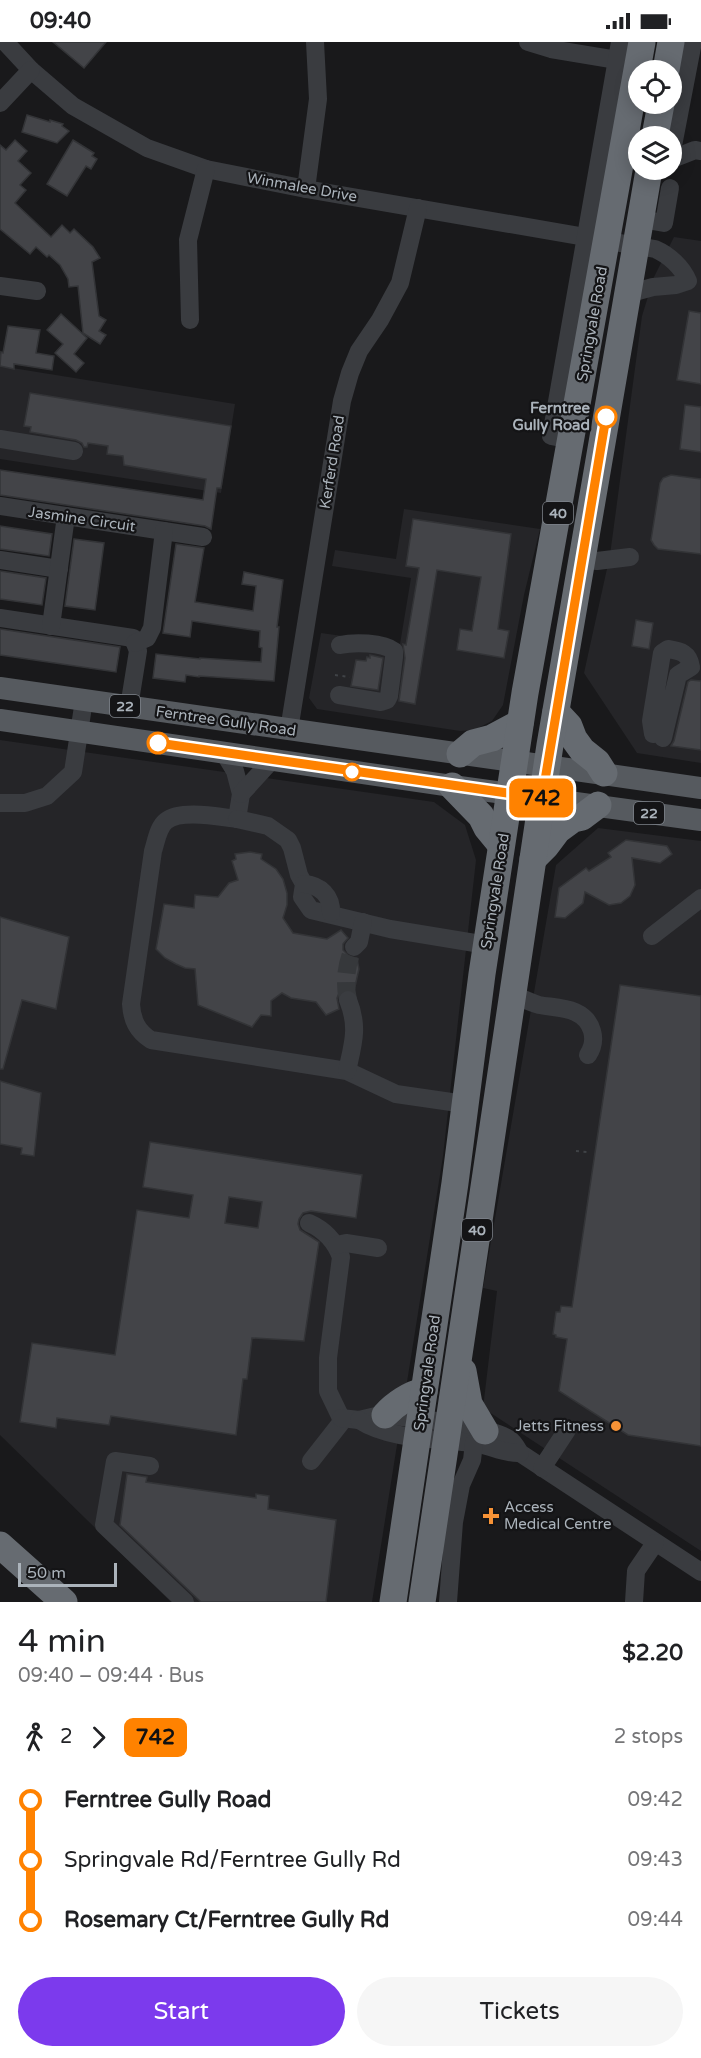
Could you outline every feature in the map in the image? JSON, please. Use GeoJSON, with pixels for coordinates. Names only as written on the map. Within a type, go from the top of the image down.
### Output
{"type":"FeatureCollection","features":[{"type":"Feature","properties":{"kind":"highway","name":"Springvale Road"},"geometry":{"type":"LineString","coordinates":[[393,1602],[459,1156],[501,845],[546,573],[561,438],[596,239],[642,42]]}},
{"type":"Feature","properties":{"kind":"highway"},"geometry":{"type":"LineString","coordinates":[[668,60],[671,42]]}},
{"type":"Feature","properties":{"kind":"highway","name":"Springvale Road"},"geometry":{"type":"LineString","coordinates":[[422,1602],[444,1520],[446,1432],[487,1158],[555,712],[647,180]]}},
{"type":"Feature","properties":{"kind":"highway"},"geometry":{"type":"LineString","coordinates":[[555,712],[569,726],[582,750],[597,762],[604,773]]}},
{"type":"Feature","properties":{"kind":"highway"},"geometry":{"type":"LineString","coordinates":[[460,754],[473,743],[492,738],[520,723]]}},
{"type":"Feature","properties":{"kind":"highway"},"geometry":{"type":"LineString","coordinates":[[452,786],[480,816],[501,845]]}},
{"type":"Feature","properties":{"kind":"highway"},"geometry":{"type":"LineString","coordinates":[[533,860],[558,830],[598,806]]}},
{"type":"Feature","properties":{"kind":"highway"},"geometry":{"type":"LineString","coordinates":[[459,1156],[487,1158]]}},
{"type":"Feature","properties":{"kind":"highway"},"geometry":{"type":"LineString","coordinates":[[460,1343],[467,1400],[479,1437]]}},
{"type":"Feature","properties":{"kind":"highway"},"geometry":{"type":"LineString","coordinates":[[385,1415],[392,1407],[414,1393],[424,1391]]}},
{"type":"Feature","properties":{"kind":"highway"},"geometry":{"type":"LineString","coordinates":[[0,1545],[64,1602]]}},
{"type":"Feature","properties":{"kind":"main road","name":"Ferntree Gully Road"},"geometry":{"type":"LineString","coordinates":[[0,688],[701,788]]}},
{"type":"Feature","properties":{"kind":"main road","name":"Ferntree Gully Road"},"geometry":{"type":"LineString","coordinates":[[0,720],[701,820]]}},
{"type":"Feature","properties":{"kind":"main road"},"geometry":{"type":"LineString","coordinates":[[342,770],[347,738]]}},
{"type":"Feature","properties":{"kind":"street","name":"Winmalee Drive"},"geometry":{"type":"LineString","coordinates":[[5,42],[31,70],[73,106],[147,147],[206,169],[306,189],[655,249],[678,266],[688,281],[676,285],[653,286],[627,294]]}},
{"type":"Feature","properties":{"kind":"street"},"geometry":{"type":"LineString","coordinates":[[306,189],[318,99],[315,42]]}},
{"type":"Feature","properties":{"kind":"street"},"geometry":{"type":"LineString","coordinates":[[528,42],[551,49],[618,51]]}},
{"type":"Feature","properties":{"kind":"street"},"geometry":{"type":"LineString","coordinates":[[667,126],[693,42]]}},
{"type":"Feature","properties":{"kind":"street","name":"Springvale Road"},"geometry":{"type":"LineString","coordinates":[[596,239],[618,51]]}},
{"type":"Feature","properties":{"kind":"street"},"geometry":{"type":"LineString","coordinates":[[0,103],[31,70]]}},
{"type":"Feature","properties":{"kind":"street"},"geometry":{"type":"LineString","coordinates":[[682,142],[698,151]]}},
{"type":"Feature","properties":{"kind":"street"},"geometry":{"type":"LineString","coordinates":[[682,156],[698,151]]}},
{"type":"Feature","properties":{"kind":"street"},"geometry":{"type":"LineString","coordinates":[[190,320],[188,240],[206,169]]}},
{"type":"Feature","properties":{"kind":"street"},"geometry":{"type":"LineString","coordinates":[[641,219],[664,223],[670,188]]}},
{"type":"Feature","properties":{"kind":"street","name":"Kerferd Road"},"geometry":{"type":"LineString","coordinates":[[290,730],[342,401],[359,351],[400,284],[418,208]]}},
{"type":"Feature","properties":{"kind":"street"},"geometry":{"type":"LineString","coordinates":[[0,286],[37,291]]}},
{"type":"Feature","properties":{"kind":"street"},"geometry":{"type":"LineString","coordinates":[[0,439],[74,451]]}},
{"type":"Feature","properties":{"kind":"street","name":"Jasmine Circuit"},"geometry":{"type":"LineString","coordinates":[[0,506],[203,537]]}},
{"type":"Feature","properties":{"kind":"street"},"geometry":{"type":"LineString","coordinates":[[51,626],[66,516]]}},
{"type":"Feature","properties":{"kind":"street"},"geometry":{"type":"LineString","coordinates":[[135,643],[147,638],[152,628],[164,531]]}},
{"type":"Feature","properties":{"kind":"street"},"geometry":{"type":"LineString","coordinates":[[582,559],[597,561],[630,557]]}},
{"type":"Feature","properties":{"kind":"street"},"geometry":{"type":"LineString","coordinates":[[0,560],[59,569]]}},
{"type":"Feature","properties":{"kind":"street"},"geometry":{"type":"LineString","coordinates":[[0,618],[132,638],[138,651],[129,707]]}},
{"type":"Feature","properties":{"kind":"street"},"geometry":{"type":"LineString","coordinates":[[339,695],[381,702],[387,700],[394,657],[394,651],[389,648],[352,642],[340,645]]}},
{"type":"Feature","properties":{"kind":"street"},"geometry":{"type":"LineString","coordinates":[[0,803],[25,803],[47,796],[73,772],[84,700]]}},
{"type":"Feature","properties":{"kind":"street"},"geometry":{"type":"LineString","coordinates":[[224,753],[235,771],[241,794],[237,819]]}},
{"type":"Feature","properties":{"kind":"street"},"geometry":{"type":"LineString","coordinates":[[241,794],[272,760]]}},
{"type":"Feature","properties":{"kind":"street"},"geometry":{"type":"LineString","coordinates":[[465,1104],[396,1094],[347,1071],[151,1040],[143,1034],[135,1023],[131,1004],[153,851],[158,834],[166,821],[181,815],[237,819],[268,826],[288,840],[304,884],[302,897],[311,909],[390,930],[487,945]]}},
{"type":"Feature","properties":{"kind":"street"},"geometry":{"type":"LineString","coordinates":[[494,894],[527,898]]}},
{"type":"Feature","properties":{"kind":"street"},"geometry":{"type":"LineString","coordinates":[[652,936],[701,898]]}},
{"type":"Feature","properties":{"kind":"street"},"geometry":{"type":"LineString","coordinates":[[354,947],[358,942],[363,922]]}},
{"type":"Feature","properties":{"kind":"street"},"geometry":{"type":"LineString","coordinates":[[512,994],[537,1004],[574,1011],[582,1016],[591,1027],[594,1041],[588,1055]]}},
{"type":"Feature","properties":{"kind":"street"},"geometry":{"type":"LineString","coordinates":[[347,1071],[355,1031],[354,1014],[348,1000]]}},
{"type":"Feature","properties":{"kind":"street"},"geometry":{"type":"LineString","coordinates":[[309,1223],[325,1232],[337,1245],[342,1257],[328,1367],[328,1391],[350,1419],[371,1428],[419,1428],[479,1437],[508,1438],[520,1453],[701,1572]]}},
{"type":"Feature","properties":{"kind":"street"},"geometry":{"type":"LineString","coordinates":[[337,1245],[346,1243],[378,1248]]}},
{"type":"Feature","properties":{"kind":"street"},"geometry":{"type":"LineString","coordinates":[[311,1461],[340,1424],[350,1419],[385,1415],[419,1428]]}},
{"type":"Feature","properties":{"kind":"street"},"geometry":{"type":"LineString","coordinates":[[542,1468],[567,1430]]}},
{"type":"Feature","properties":{"kind":"street","name":"Springvale Road"},"geometry":{"type":"LineString","coordinates":[[448,1602],[444,1520],[459,1492],[479,1437]]}},
{"type":"Feature","properties":{"kind":"street"},"geometry":{"type":"LineString","coordinates":[[150,1466],[115,1461],[104,1525],[185,1602]]}},
{"type":"Feature","properties":{"kind":"street"},"geometry":{"type":"LineString","coordinates":[[634,1602],[636,1571],[654,1543]]}},
{"type":"Feature","properties":{"kind":"path"},"geometry":{"type":"LineString","coordinates":[[335,675],[350,677]]}},
{"type":"Feature","properties":{"kind":"path"},"geometry":{"type":"LineString","coordinates":[[576,1151],[587,1152]]}},
{"type":"Feature","properties":{"kind":"shaded area"},"geometry":{"type":"Polygon","coordinates":[[[674,237],[701,241],[701,763],[637,753],[584,673],[610,555],[642,316],[654,277],[674,237]]]}},
{"type":"Feature","properties":{"kind":"shaded area"},"geometry":{"type":"Polygon","coordinates":[[[0,366],[235,404],[221,493],[0,459],[0,366]]]}},
{"type":"Feature","properties":{"kind":"shaded area"},"geometry":{"type":"Polygon","coordinates":[[[404,509],[540,529],[524,595],[503,705],[492,721],[474,730],[460,731],[317,709],[309,698],[321,633],[400,644],[411,578],[332,566],[335,550],[396,559],[404,509]]]}},
{"type":"Feature","properties":{"kind":"shaded area"},"geometry":{"type":"Polygon","coordinates":[[[0,740],[434,802],[465,825],[476,860],[443,1156],[372,1602],[171,1602],[0,1435],[0,740]]]}},
{"type":"Feature","properties":{"kind":"shaded area"},"geometry":{"type":"Polygon","coordinates":[[[598,828],[701,841],[701,1551],[483,1408],[497,1291],[483,1288],[556,865],[598,828]]]}},
{"type":"Feature","properties":{"kind":"building"},"geometry":{"type":"Polygon","coordinates":[[[53,42],[106,42],[84,68],[53,42]]]}},
{"type":"Feature","properties":{"kind":"building"},"geometry":{"type":"Polygon","coordinates":[[[27,115],[63,124],[62,126],[69,131],[57,143],[22,132],[27,115]]]}},
{"type":"Feature","properties":{"kind":"building"},"geometry":{"type":"Polygon","coordinates":[[[15,140],[27,151],[18,161],[31,173],[20,185],[26,190],[15,203],[51,237],[62,225],[70,233],[74,229],[93,247],[100,258],[92,262],[99,316],[106,320],[99,331],[106,335],[100,344],[83,333],[78,286],[69,287],[68,279],[60,265],[36,247],[30,254],[0,229],[0,145],[6,150],[15,140]]]}},
{"type":"Feature","properties":{"kind":"building"},"geometry":{"type":"Polygon","coordinates":[[[73,140],[94,153],[92,156],[97,159],[91,169],[86,166],[67,196],[47,184],[73,140]]]}},
{"type":"Feature","properties":{"kind":"building"},"geometry":{"type":"Polygon","coordinates":[[[689,311],[701,313],[701,384],[677,380],[689,311]]]}},
{"type":"Feature","properties":{"kind":"building"},"geometry":{"type":"Polygon","coordinates":[[[61,314],[87,338],[74,354],[84,363],[76,372],[55,353],[63,344],[47,330],[61,314]]]}},
{"type":"Feature","properties":{"kind":"building"},"geometry":{"type":"Polygon","coordinates":[[[8,326],[40,330],[36,353],[54,356],[52,370],[14,364],[14,369],[0,366],[8,326]]]}},
{"type":"Feature","properties":{"kind":"building"},"geometry":{"type":"Polygon","coordinates":[[[30,393],[231,426],[221,488],[217,488],[211,529],[205,526],[0,495],[0,470],[203,500],[206,479],[124,465],[123,456],[107,454],[108,446],[88,443],[87,447],[84,447],[76,440],[30,432],[31,427],[24,426],[30,393]]]}},
{"type":"Feature","properties":{"kind":"building"},"geometry":{"type":"Polygon","coordinates":[[[685,405],[701,407],[701,452],[680,449],[685,405]]]}},
{"type":"Feature","properties":{"kind":"building"},"geometry":{"type":"Polygon","coordinates":[[[671,475],[701,479],[701,554],[658,549],[651,540],[660,483],[663,478],[671,475]]]}},
{"type":"Feature","properties":{"kind":"building"},"geometry":{"type":"Polygon","coordinates":[[[413,519],[511,534],[498,629],[509,631],[504,658],[457,650],[460,629],[472,631],[481,577],[437,570],[415,704],[399,701],[405,658],[403,644],[406,645],[419,568],[406,566],[413,519]]]}},
{"type":"Feature","properties":{"kind":"building"},"geometry":{"type":"Polygon","coordinates":[[[0,526],[52,534],[49,556],[0,549],[0,526]]]}},
{"type":"Feature","properties":{"kind":"building"},"geometry":{"type":"Polygon","coordinates":[[[74,539],[104,543],[95,610],[65,606],[74,539]]]}},
{"type":"Feature","properties":{"kind":"building"},"geometry":{"type":"Polygon","coordinates":[[[176,544],[204,548],[195,602],[253,611],[256,586],[242,584],[244,572],[283,580],[277,627],[279,627],[274,681],[186,675],[185,682],[153,678],[156,654],[261,662],[260,631],[192,621],[190,637],[163,633],[176,544]]]}},
{"type":"Feature","properties":{"kind":"building"},"geometry":{"type":"Polygon","coordinates":[[[0,571],[46,578],[42,605],[0,599],[0,571]]]}},
{"type":"Feature","properties":{"kind":"building"},"geometry":{"type":"Polygon","coordinates":[[[636,620],[653,623],[649,649],[632,646],[636,620]]]}},
{"type":"Feature","properties":{"kind":"building"},"geometry":{"type":"Polygon","coordinates":[[[0,629],[120,647],[116,672],[0,655],[0,629]]]}},
{"type":"Feature","properties":{"kind":"building"},"geometry":{"type":"Polygon","coordinates":[[[370,655],[383,658],[378,690],[351,686],[356,660],[366,661],[370,655]]]}},
{"type":"Feature","properties":{"kind":"building"},"geometry":{"type":"Polygon","coordinates":[[[701,681],[701,750],[671,746],[688,682],[701,681]]]}},
{"type":"Feature","properties":{"kind":"building"},"geometry":{"type":"Polygon","coordinates":[[[626,840],[667,846],[672,854],[660,863],[632,858],[635,885],[630,896],[621,903],[609,905],[585,892],[583,903],[565,918],[555,917],[559,888],[586,868],[589,871],[611,857],[608,853],[626,840]]]}},
{"type":"Feature","properties":{"kind":"building"},"geometry":{"type":"Polygon","coordinates":[[[250,852],[262,854],[261,859],[276,869],[283,879],[287,893],[287,905],[283,918],[293,933],[327,939],[341,930],[348,938],[343,944],[343,950],[351,958],[357,958],[359,969],[354,991],[345,989],[339,993],[337,998],[339,1009],[326,1015],[316,1002],[291,998],[282,993],[271,1001],[271,1016],[261,1015],[252,1027],[198,1005],[195,969],[176,964],[156,949],[164,904],[194,908],[195,895],[218,897],[229,883],[238,880],[232,861],[236,859],[235,854],[250,852]]]}},
{"type":"Feature","properties":{"kind":"building"},"geometry":{"type":"Polygon","coordinates":[[[0,917],[69,937],[56,1009],[22,1000],[3,1069],[0,1069],[0,917]]]}},
{"type":"Feature","properties":{"kind":"building"},"geometry":{"type":"Polygon","coordinates":[[[620,985],[701,996],[701,1446],[628,1435],[559,1391],[567,1339],[556,1337],[553,1334],[556,1312],[560,1312],[561,1306],[572,1307],[620,985]]]}},
{"type":"Feature","properties":{"kind":"building"},"geometry":{"type":"Polygon","coordinates":[[[0,1081],[41,1093],[34,1156],[21,1154],[22,1148],[0,1144],[0,1081]]]}},
{"type":"Feature","properties":{"kind":"building"},"geometry":{"type":"Polygon","coordinates":[[[150,1142],[362,1175],[356,1218],[311,1211],[303,1213],[299,1219],[300,1230],[319,1242],[304,1341],[252,1338],[247,1379],[243,1379],[236,1435],[111,1416],[109,1425],[57,1418],[56,1428],[20,1422],[32,1343],[115,1355],[137,1210],[189,1218],[193,1195],[143,1187],[150,1142]],[[229,1197],[225,1223],[258,1228],[262,1202],[229,1197]]]}},
{"type":"Feature","properties":{"kind":"building"},"geometry":{"type":"Polygon","coordinates":[[[127,1474],[147,1477],[146,1482],[256,1498],[256,1494],[269,1496],[268,1509],[336,1520],[326,1602],[201,1602],[120,1525],[127,1474]]]}},
{"type":"Feature","properties":{"kind":"tunnel"},"geometry":{"type":"LineString","coordinates":[[348,1000],[346,973],[354,947]]}},
{"type":"Feature","properties":{"kind":"bus line","name":"742"},"geometry":{"type":"LineString","coordinates":[[158,743],[542,798],[606,417]]}},
{"type":"Feature","properties":{"kind":"place","name":"Ferntree Gully Road"},"geometry":{"type":"Point","coordinates":[606,417]}},
{"type":"Feature","properties":{"kind":"place","name":"Jetts Fitness"},"geometry":{"type":"Point","coordinates":[616,1426]}},
{"type":"Feature","properties":{"kind":"place","name":"Access Medical Centre"},"geometry":{"type":"Point","coordinates":[491,1516]}}]}
